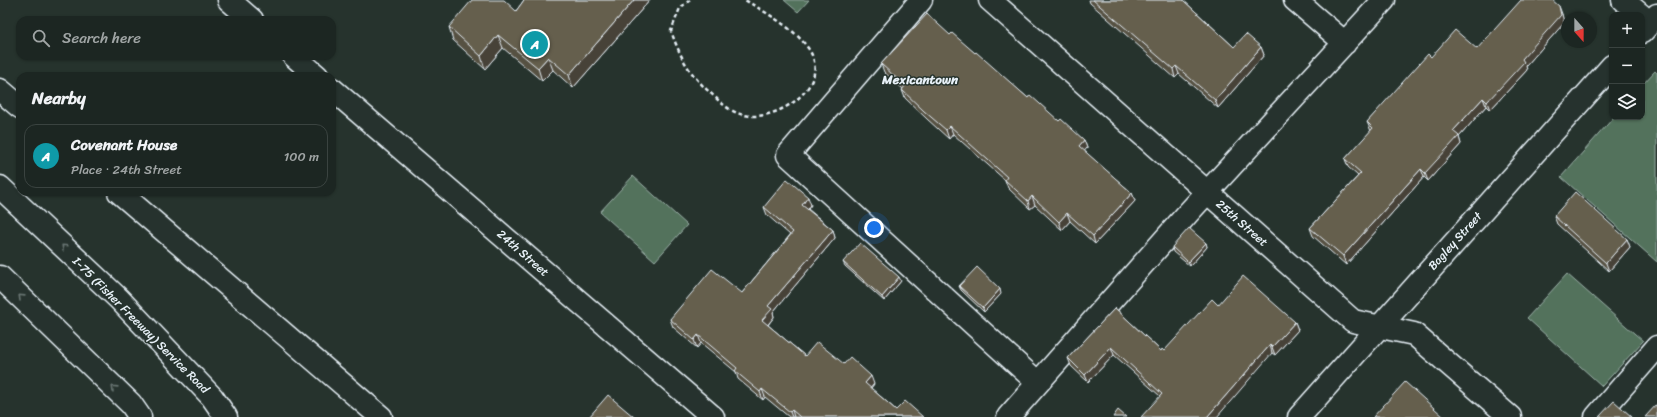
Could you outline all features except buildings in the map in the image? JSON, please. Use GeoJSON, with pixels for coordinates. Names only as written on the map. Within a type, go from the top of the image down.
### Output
{"type":"FeatureCollection","features":[{"type":"Feature","properties":{"kind":"main road"},"geometry":{"type":"LineString","coordinates":[[229,0],[247,16]]}},
{"type":"Feature","properties":{"kind":"main road"},"geometry":{"type":"LineString","coordinates":[[921,0],[788,155],[1038,383]]}},
{"type":"Feature","properties":{"kind":"main road","name":"25th Street"},"geometry":{"type":"LineString","coordinates":[[990,0],[1353,321],[1414,334],[1510,417]]}},
{"type":"Feature","properties":{"kind":"main road"},"geometry":{"type":"LineString","coordinates":[[1295,0],[1344,43]]}},
{"type":"Feature","properties":{"kind":"main road"},"geometry":{"type":"LineString","coordinates":[[1008,417],[1207,192],[1384,0]]}},
{"type":"Feature","properties":{"kind":"main road"},"geometry":{"type":"LineString","coordinates":[[1623,0],[1648,22]]}},
{"type":"Feature","properties":{"kind":"main road"},"geometry":{"type":"LineString","coordinates":[[299,60],[312,72]]}},
{"type":"Feature","properties":{"kind":"main road","name":"Bagley Street"},"geometry":{"type":"LineString","coordinates":[[1299,417],[1609,69]]}},
{"type":"Feature","properties":{"kind":"main road"},"geometry":{"type":"LineString","coordinates":[[0,90],[16,104]]}},
{"type":"Feature","properties":{"kind":"main road","name":"24th Street"},"geometry":{"type":"LineString","coordinates":[[336,92],[712,417]]}},
{"type":"Feature","properties":{"kind":"main road","name":"I-75 (Fisher Freeway) Service Road"},"geometry":{"type":"LineString","coordinates":[[0,187],[119,299],[212,397],[226,417]]}},
{"type":"Feature","properties":{"kind":"main road"},"geometry":{"type":"LineString","coordinates":[[124,196],[381,417]]}},
{"type":"Feature","properties":{"kind":"main road"},"geometry":{"type":"LineString","coordinates":[[0,277],[131,404],[140,417]]}},
{"type":"Feature","properties":{"kind":"main road"},"geometry":{"type":"LineString","coordinates":[[1596,417],[1657,347]]}},
{"type":"Feature","properties":{"kind":"path"},"geometry":{"type":"LineString","coordinates":[[690,0],[680,8],[671,31],[682,60],[691,74],[728,109],[744,115],[758,116],[777,110],[802,96],[812,84],[815,72],[813,58],[808,48],[793,32],[745,0]]}},
{"type":"Feature","properties":{"kind":"green space"},"geometry":{"type":"Polygon","coordinates":[[[784,0],[809,0],[798,12],[784,0]]]}},
{"type":"Feature","properties":{"kind":"green space"},"geometry":{"type":"Polygon","coordinates":[[[1655,71],[1657,73],[1657,262],[1561,177],[1611,120],[1645,120],[1645,82],[1655,71]]]}},
{"type":"Feature","properties":{"kind":"green space"},"geometry":{"type":"Polygon","coordinates":[[[633,176],[687,225],[655,261],[600,212],[633,176]]]}},
{"type":"Feature","properties":{"kind":"green space"},"geometry":{"type":"Polygon","coordinates":[[[1567,274],[1643,341],[1602,386],[1527,318],[1567,274]]]}},
{"type":"Feature","properties":{"kind":"place","name":"Covenant House"},"geometry":{"type":"Point","coordinates":[535,44]}},
{"type":"Feature","properties":{"kind":"district","name":"Mexicantown"},"geometry":{"type":"Point","coordinates":[920,79]}}]}
